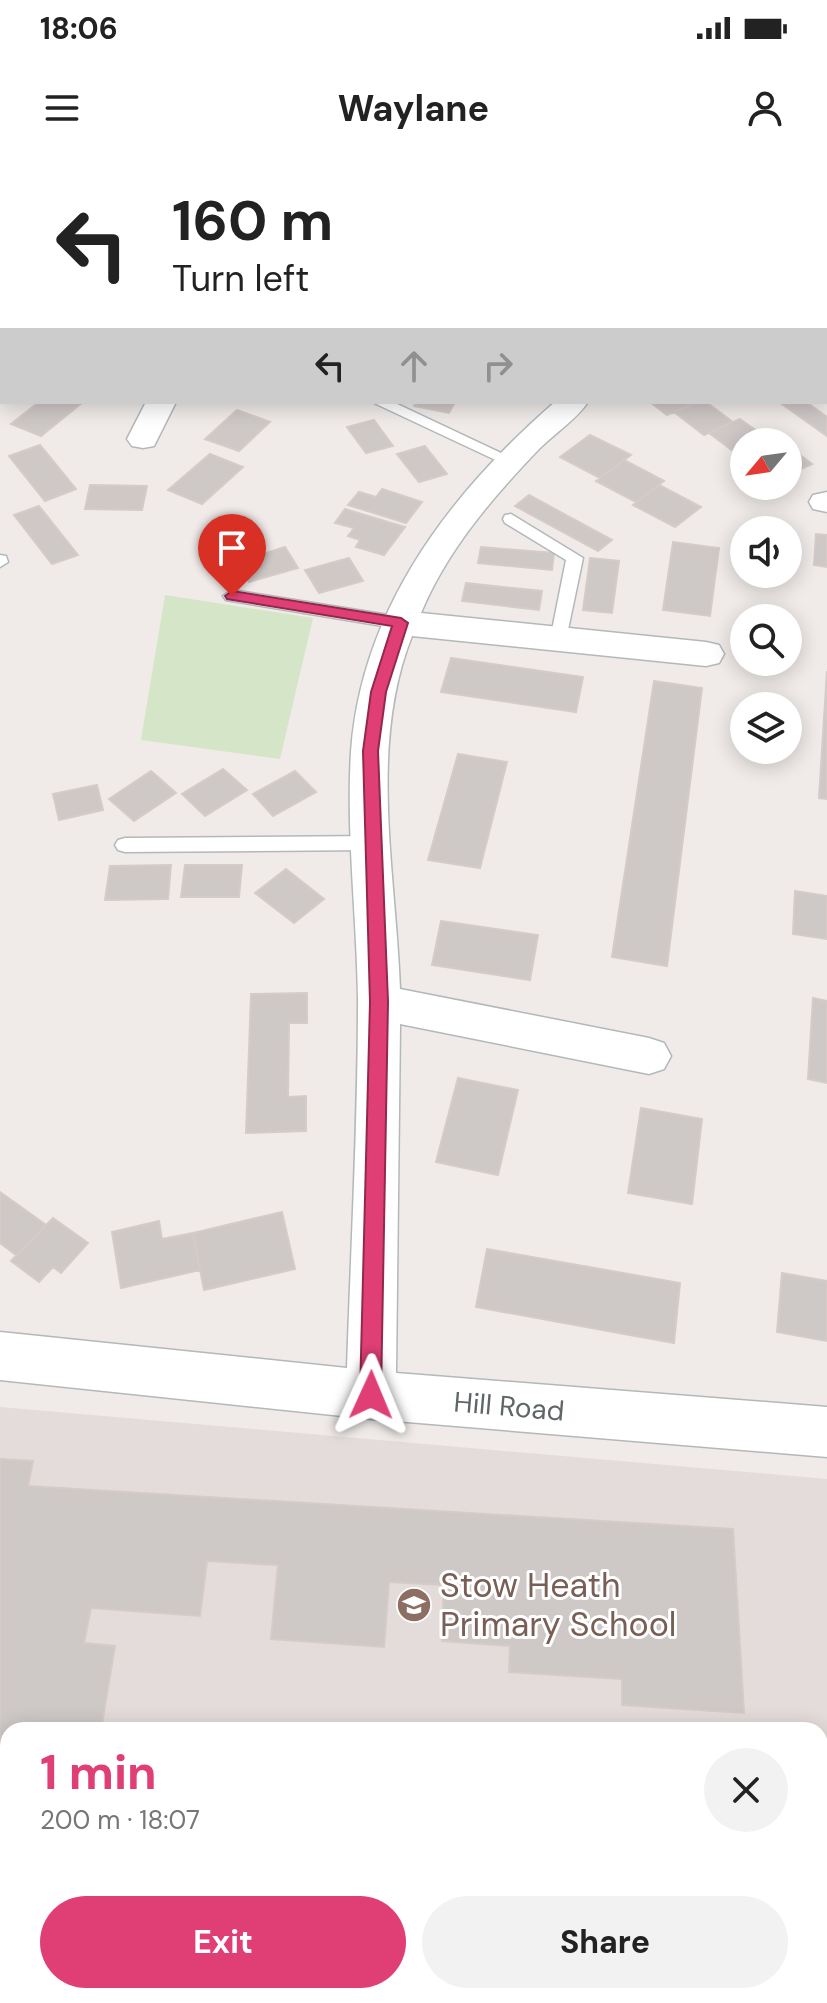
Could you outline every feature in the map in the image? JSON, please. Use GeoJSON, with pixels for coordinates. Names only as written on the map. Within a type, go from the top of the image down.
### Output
{"type":"FeatureCollection","features":[{"type":"Feature","properties":{"kind":"street"},"geometry":{"type":"LineString","coordinates":[[143,439],[160,404]]}},
{"type":"Feature","properties":{"kind":"street"},"geometry":{"type":"LineString","coordinates":[[371,1395],[379,1002],[370,751],[378,692],[416,586],[439,547],[461,516],[510,461],[571,404]]}},
{"type":"Feature","properties":{"kind":"street"},"geometry":{"type":"LineString","coordinates":[[401,623],[706,654]]}},
{"type":"Feature","properties":{"kind":"street"},"geometry":{"type":"LineString","coordinates":[[379,1002],[649,1056]]}},
{"type":"Feature","properties":{"kind":"street","name":"Hill Road"},"geometry":{"type":"LineString","coordinates":[[0,1356],[371,1395],[827,1432]]}},
{"type":"Feature","properties":{"kind":"lane"},"geometry":{"type":"LineString","coordinates":[[384,404],[510,461]]}},
{"type":"Feature","properties":{"kind":"lane"},"geometry":{"type":"LineString","coordinates":[[511,519],[575,558],[559,640]]}},
{"type":"Feature","properties":{"kind":"lane"},"geometry":{"type":"LineString","coordinates":[[232,596],[401,623]]}},
{"type":"Feature","properties":{"kind":"lane"},"geometry":{"type":"LineString","coordinates":[[125,845],[374,843]]}},
{"type":"Feature","properties":{"kind":"shaded area","name":"Stow Heath Primary School"},"geometry":{"type":"Polygon","coordinates":[[[0,1407],[827,1479],[827,1722],[0,1722],[0,1407]]]}},
{"type":"Feature","properties":{"kind":"green space"},"geometry":{"type":"Polygon","coordinates":[[[165,595],[313,618],[280,759],[141,740],[165,595]]]}},
{"type":"Feature","properties":{"kind":"building"},"geometry":{"type":"Polygon","coordinates":[[[36,404],[81,404],[41,436],[11,424],[36,404]]]}},
{"type":"Feature","properties":{"kind":"building"},"geometry":{"type":"Polygon","coordinates":[[[415,404],[454,404],[449,413],[415,404]]]}},
{"type":"Feature","properties":{"kind":"building"},"geometry":{"type":"Polygon","coordinates":[[[653,404],[692,404],[667,415],[653,404]]]}},
{"type":"Feature","properties":{"kind":"building"},"geometry":{"type":"Polygon","coordinates":[[[692,404],[709,404],[733,422],[704,435],[674,412],[692,404]]]}},
{"type":"Feature","properties":{"kind":"building"},"geometry":{"type":"Polygon","coordinates":[[[782,404],[809,404],[827,417],[827,436],[782,404]]]}},
{"type":"Feature","properties":{"kind":"building"},"geometry":{"type":"Polygon","coordinates":[[[237,410],[270,422],[239,451],[205,439],[237,410]]]}},
{"type":"Feature","properties":{"kind":"building"},"geometry":{"type":"Polygon","coordinates":[[[740,419],[753,428],[730,428],[730,449],[709,433],[740,419]]]}},
{"type":"Feature","properties":{"kind":"building"},"geometry":{"type":"Polygon","coordinates":[[[374,420],[393,446],[366,453],[347,427],[374,420]]]}},
{"type":"Feature","properties":{"kind":"building"},"geometry":{"type":"Polygon","coordinates":[[[590,435],[631,455],[600,478],[560,457],[590,435]]]}},
{"type":"Feature","properties":{"kind":"building"},"geometry":{"type":"Polygon","coordinates":[[[40,445],[76,489],[45,501],[9,456],[40,445]]]}},
{"type":"Feature","properties":{"kind":"building"},"geometry":{"type":"Polygon","coordinates":[[[425,446],[447,474],[419,482],[397,454],[425,446]]]}},
{"type":"Feature","properties":{"kind":"building"},"geometry":{"type":"Polygon","coordinates":[[[210,454],[243,467],[202,504],[168,490],[210,454]]]}},
{"type":"Feature","properties":{"kind":"building"},"geometry":{"type":"Polygon","coordinates":[[[802,456],[812,464],[802,469],[802,456]]]}},
{"type":"Feature","properties":{"kind":"building"},"geometry":{"type":"Polygon","coordinates":[[[624,460],[664,481],[636,502],[596,481],[624,460]]]}},
{"type":"Feature","properties":{"kind":"building"},"geometry":{"type":"Polygon","coordinates":[[[90,485],[147,486],[142,510],[85,509],[90,485]]]}},
{"type":"Feature","properties":{"kind":"building"},"geometry":{"type":"Polygon","coordinates":[[[659,485],[701,507],[675,527],[633,505],[659,485]]]}},
{"type":"Feature","properties":{"kind":"building"},"geometry":{"type":"Polygon","coordinates":[[[382,489],[422,502],[406,523],[348,505],[359,492],[376,497],[382,489]]]}},
{"type":"Feature","properties":{"kind":"building"},"geometry":{"type":"Polygon","coordinates":[[[529,495],[612,540],[598,551],[515,506],[529,495]]]}},
{"type":"Feature","properties":{"kind":"building"},"geometry":{"type":"Polygon","coordinates":[[[39,506],[78,555],[52,564],[14,515],[39,506]]]}},
{"type":"Feature","properties":{"kind":"building"},"geometry":{"type":"Polygon","coordinates":[[[345,509],[405,527],[384,555],[356,547],[360,540],[348,536],[354,528],[335,523],[345,509]]]}},
{"type":"Feature","properties":{"kind":"building"},"geometry":{"type":"Polygon","coordinates":[[[816,534],[827,535],[827,567],[814,565],[816,534]]]}},
{"type":"Feature","properties":{"kind":"building"},"geometry":{"type":"Polygon","coordinates":[[[673,542],[719,548],[710,616],[663,610],[673,542]]]}},
{"type":"Feature","properties":{"kind":"building"},"geometry":{"type":"Polygon","coordinates":[[[285,547],[298,568],[249,582],[237,562],[285,547]]]}},
{"type":"Feature","properties":{"kind":"building"},"geometry":{"type":"Polygon","coordinates":[[[481,547],[554,553],[552,570],[478,563],[481,547]]]}},
{"type":"Feature","properties":{"kind":"building"},"geometry":{"type":"Polygon","coordinates":[[[349,558],[363,581],[319,593],[305,570],[349,558]]]}},
{"type":"Feature","properties":{"kind":"building"},"geometry":{"type":"Polygon","coordinates":[[[590,558],[619,561],[612,613],[583,610],[590,558]]]}},
{"type":"Feature","properties":{"kind":"building"},"geometry":{"type":"Polygon","coordinates":[[[466,583],[542,591],[539,610],[462,601],[466,583]]]}},
{"type":"Feature","properties":{"kind":"building"},"geometry":{"type":"Polygon","coordinates":[[[451,658],[583,677],[576,712],[441,692],[451,658]]]}},
{"type":"Feature","properties":{"kind":"building"},"geometry":{"type":"Polygon","coordinates":[[[827,671],[827,799],[819,798],[827,671]]]}},
{"type":"Feature","properties":{"kind":"building"},"geometry":{"type":"Polygon","coordinates":[[[654,681],[702,688],[667,966],[612,957],[654,681]]]}},
{"type":"Feature","properties":{"kind":"building"},"geometry":{"type":"Polygon","coordinates":[[[458,754],[507,762],[480,868],[428,860],[458,754]]]}},
{"type":"Feature","properties":{"kind":"building"},"geometry":{"type":"Polygon","coordinates":[[[223,769],[247,790],[205,816],[182,794],[223,769]]]}},
{"type":"Feature","properties":{"kind":"building"},"geometry":{"type":"Polygon","coordinates":[[[151,771],[176,793],[134,821],[109,799],[151,771]]]}},
{"type":"Feature","properties":{"kind":"building"},"geometry":{"type":"Polygon","coordinates":[[[295,771],[316,792],[273,816],[253,794],[295,771]]]}},
{"type":"Feature","properties":{"kind":"building"},"geometry":{"type":"Polygon","coordinates":[[[97,785],[103,810],[59,820],[53,794],[97,785]]]}},
{"type":"Feature","properties":{"kind":"building"},"geometry":{"type":"Polygon","coordinates":[[[171,865],[168,899],[105,900],[110,866],[171,865]]]}},
{"type":"Feature","properties":{"kind":"building"},"geometry":{"type":"Polygon","coordinates":[[[185,865],[242,865],[239,897],[181,897],[185,865]]]}},
{"type":"Feature","properties":{"kind":"building"},"geometry":{"type":"Polygon","coordinates":[[[286,869],[324,899],[294,923],[255,893],[286,869]]]}},
{"type":"Feature","properties":{"kind":"building"},"geometry":{"type":"Polygon","coordinates":[[[795,891],[827,896],[827,939],[793,934],[795,891]]]}},
{"type":"Feature","properties":{"kind":"building"},"geometry":{"type":"Polygon","coordinates":[[[441,921],[538,935],[530,980],[432,965],[441,921]]]}},
{"type":"Feature","properties":{"kind":"building"},"geometry":{"type":"Polygon","coordinates":[[[307,993],[307,1023],[289,1023],[288,1097],[306,1096],[306,1131],[246,1133],[251,994],[307,993]]]}},
{"type":"Feature","properties":{"kind":"building"},"geometry":{"type":"Polygon","coordinates":[[[813,998],[827,1001],[827,1083],[808,1079],[813,998]]]}},
{"type":"Feature","properties":{"kind":"building"},"geometry":{"type":"Polygon","coordinates":[[[458,1078],[518,1090],[498,1175],[436,1162],[458,1078]]]}},
{"type":"Feature","properties":{"kind":"building"},"geometry":{"type":"Polygon","coordinates":[[[641,1108],[702,1119],[692,1204],[628,1193],[641,1108]]]}},
{"type":"Feature","properties":{"kind":"building"},"geometry":{"type":"Polygon","coordinates":[[[0,1192],[46,1225],[17,1256],[0,1243],[0,1192]]]}},
{"type":"Feature","properties":{"kind":"building"},"geometry":{"type":"Polygon","coordinates":[[[282,1212],[295,1269],[204,1290],[193,1233],[282,1212]]]}},
{"type":"Feature","properties":{"kind":"building"},"geometry":{"type":"Polygon","coordinates":[[[53,1218],[88,1243],[61,1273],[53,1267],[39,1282],[11,1261],[53,1218]]]}},
{"type":"Feature","properties":{"kind":"building"},"geometry":{"type":"Polygon","coordinates":[[[159,1221],[162,1239],[193,1233],[200,1270],[121,1288],[112,1232],[159,1221]]]}},
{"type":"Feature","properties":{"kind":"building"},"geometry":{"type":"Polygon","coordinates":[[[487,1249],[680,1283],[674,1343],[476,1307],[487,1249]]]}},
{"type":"Feature","properties":{"kind":"building"},"geometry":{"type":"Polygon","coordinates":[[[782,1273],[827,1281],[827,1341],[777,1332],[782,1273]]]}},
{"type":"Feature","properties":{"kind":"building"},"geometry":{"type":"Polygon","coordinates":[[[0,1459],[33,1461],[28,1486],[733,1529],[744,1713],[622,1705],[622,1679],[509,1672],[510,1646],[442,1641],[444,1585],[389,1582],[384,1647],[271,1639],[278,1565],[207,1561],[200,1616],[91,1608],[84,1643],[115,1646],[102,1722],[0,1722],[0,1459]]]}},
{"type":"Feature","properties":{"kind":"place","name":"Stow Heath Primary School"},"geometry":{"type":"Point","coordinates":[414,1605]}},
{"type":"Feature","properties":{"kind":"route"},"geometry":{"type":"LineString","coordinates":[[232,596],[401,623],[378,692],[370,751],[379,1002],[371,1395]]}}]}
